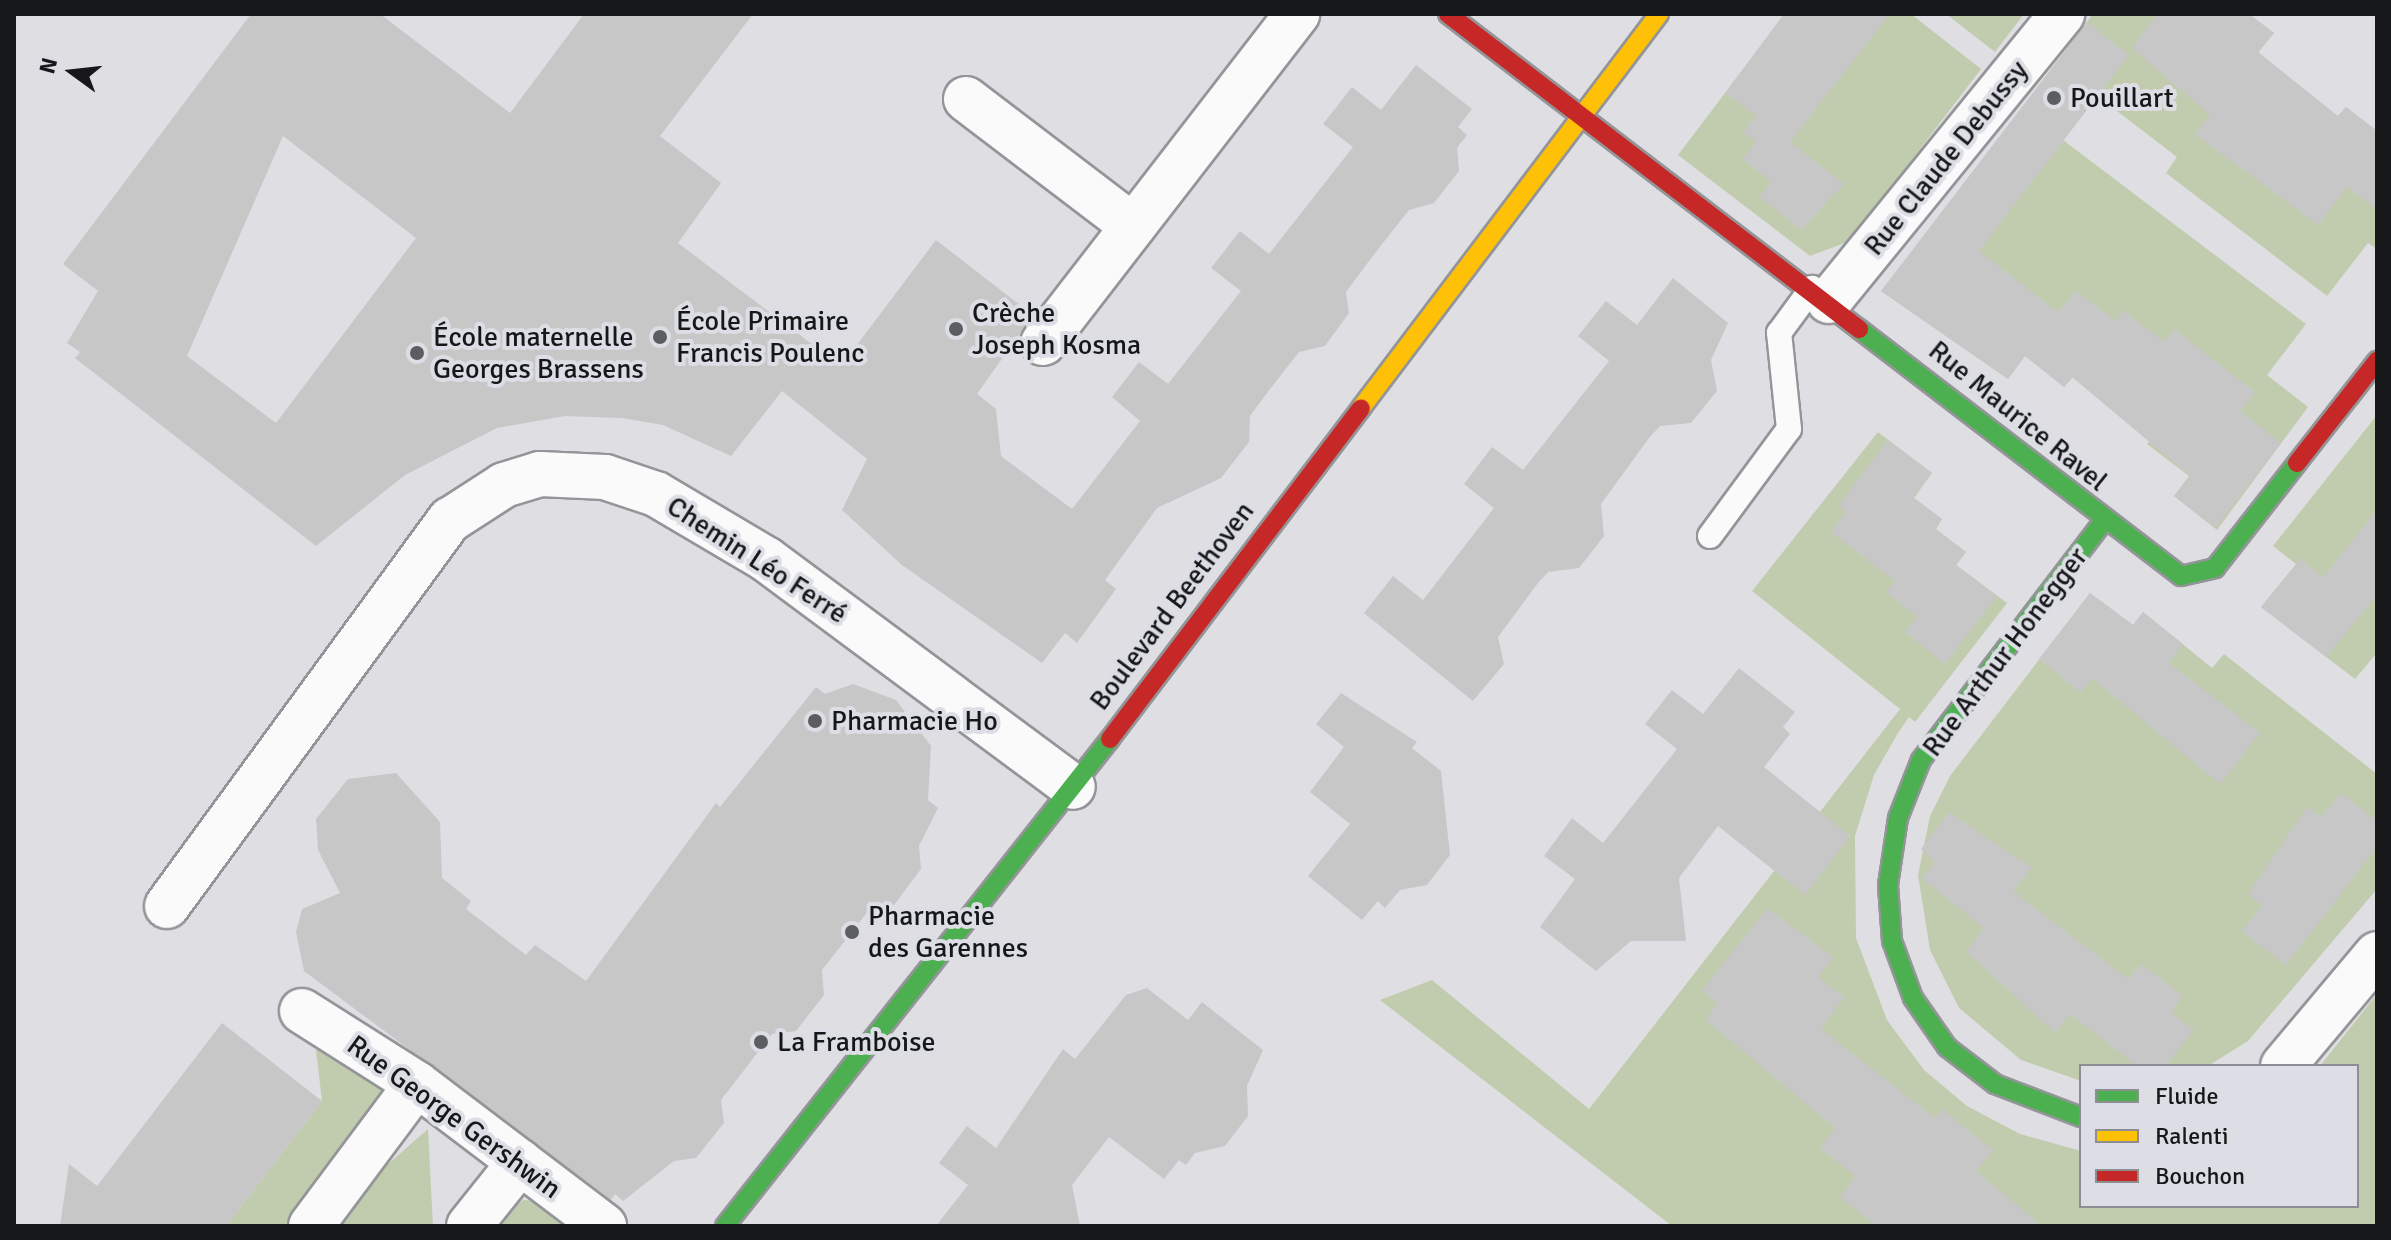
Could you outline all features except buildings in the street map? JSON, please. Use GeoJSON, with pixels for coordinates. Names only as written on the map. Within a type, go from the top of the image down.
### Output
{"type":"FeatureCollection","features":[{"type":"Feature","properties":{"kind":"street"},"geometry":{"type":"LineString","coordinates":[[1043,343],[1297,14]]}},
{"type":"Feature","properties":{"kind":"street","name":"Rue Maurice Ravel"},"geometry":{"type":"LineString","coordinates":[[1448,14],[1820,294],[2104,521],[2181,576],[2215,568],[2377,361]]}},
{"type":"Feature","properties":{"kind":"street","name":"Boulevard Beethoven"},"geometry":{"type":"LineString","coordinates":[[725,1226],[1073,787],[1659,14]]}},
{"type":"Feature","properties":{"kind":"street","name":"Rue Claude Debussy"},"geometry":{"type":"LineString","coordinates":[[1820,294],[2062,14]]}},
{"type":"Feature","properties":{"kind":"street"},"geometry":{"type":"LineString","coordinates":[[966,99],[1133,226]]}},
{"type":"Feature","properties":{"kind":"street","name":"Chemin Léo Ferré"},"geometry":{"type":"LineString","coordinates":[[167,906],[450,520],[504,485],[540,474],[605,477],[656,494],[766,559],[1073,787]]}},
{"type":"Feature","properties":{"kind":"street","name":"Rue Arthur Honegger"},"geometry":{"type":"LineString","coordinates":[[2079,1116],[1995,1084],[1947,1047],[1913,998],[1892,941],[1888,885],[1898,818],[1921,760],[2104,521]]}},
{"type":"Feature","properties":{"kind":"street"},"geometry":{"type":"LineString","coordinates":[[2285,1064],[2377,954]]}},
{"type":"Feature","properties":{"kind":"street","name":"Rue George Gershwin"},"geometry":{"type":"LineString","coordinates":[[302,1011],[417,1084],[604,1226]]}},
{"type":"Feature","properties":{"kind":"street"},"geometry":{"type":"LineString","coordinates":[[311,1226],[417,1084]]}},
{"type":"Feature","properties":{"kind":"street"},"geometry":{"type":"LineString","coordinates":[[469,1226],[520,1162]]}},
{"type":"Feature","properties":{"kind":"lane"},"geometry":{"type":"LineString","coordinates":[[1710,536],[1789,429],[1779,333],[1820,294]]}},
{"type":"Feature","properties":{"kind":"green space"},"geometry":{"type":"Polygon","coordinates":[[[1785,14],[1911,14],[1981,69],[1850,241],[1810,256],[1678,155],[1785,14]]]}},
{"type":"Feature","properties":{"kind":"green space"},"geometry":{"type":"Polygon","coordinates":[[[1946,14],[2024,14],[1995,52],[1946,14]]]}},
{"type":"Feature","properties":{"kind":"green space"},"geometry":{"type":"Polygon","coordinates":[[[2093,14],[2249,14],[2274,33],[2252,60],[2338,116],[2346,107],[2377,131],[2377,249],[2368,243],[2327,296],[2166,173],[2177,157],[2096,95],[2114,72],[2073,40],[2093,14]]]}},
{"type":"Feature","properties":{"kind":"green space"},"geometry":{"type":"Polygon","coordinates":[[[2063,140],[2306,324],[2267,375],[2308,407],[2217,530],[2174,496],[2189,476],[2147,444],[2162,426],[2073,377],[2064,387],[2025,356],[2008,379],[1881,291],[2063,140]]]}},
{"type":"Feature","properties":{"kind":"green space"},"geometry":{"type":"Polygon","coordinates":[[[2377,415],[2377,653],[2355,679],[2261,607],[2296,564],[2273,546],[2377,415]]]}},
{"type":"Feature","properties":{"kind":"green space"},"geometry":{"type":"Polygon","coordinates":[[[1878,432],[1932,473],[1914,498],[1942,519],[1936,529],[1966,552],[1956,565],[2007,603],[1915,722],[1909,717],[1898,733],[1874,775],[1855,836],[1856,938],[1887,1020],[1924,1070],[1967,1106],[2020,1134],[2079,1150],[2079,1208],[2359,1208],[2359,1064],[2322,1064],[2377,994],[2377,1226],[1672,1226],[1380,1000],[1432,980],[1589,1109],[1900,709],[1752,591],[1878,432]]]}},
{"type":"Feature","properties":{"kind":"green space"},"geometry":{"type":"Polygon","coordinates":[[[2090,593],[2133,625],[2143,612],[2212,668],[2224,654],[2377,774],[2377,889],[2248,1041],[2211,1064],[2079,1064],[2079,1080],[2021,1060],[1959,1008],[1930,950],[1918,875],[1930,816],[1950,776],[2090,593]]]}},
{"type":"Feature","properties":{"kind":"green space"},"geometry":{"type":"Polygon","coordinates":[[[397,1041],[356,1192],[428,1129],[433,1226],[226,1226],[322,1101],[316,1050],[397,1041]]]}},
{"type":"Feature","properties":{"kind":"green space"},"geometry":{"type":"Polygon","coordinates":[[[523,1200],[554,1202],[581,1226],[489,1226],[523,1200]]]}},
{"type":"Feature","properties":{"kind":"traffic: fast"},"geometry":{"type":"LineString","coordinates":[[1859,329],[2181,576],[2215,568],[2297,463]]}},
{"type":"Feature","properties":{"kind":"traffic: fast"},"geometry":{"type":"LineString","coordinates":[[2079,1116],[1995,1084],[1947,1047],[1913,998],[1892,941],[1888,885],[1898,818],[1921,760],[2104,521]]}},
{"type":"Feature","properties":{"kind":"traffic: fast"},"geometry":{"type":"LineString","coordinates":[[725,1226],[1110,739]]}},
{"type":"Feature","properties":{"kind":"traffic: slow"},"geometry":{"type":"LineString","coordinates":[[1361,408],[1659,14]]}},
{"type":"Feature","properties":{"kind":"traffic: jam"},"geometry":{"type":"LineString","coordinates":[[1448,14],[1859,329]]}},
{"type":"Feature","properties":{"kind":"traffic: jam"},"geometry":{"type":"LineString","coordinates":[[2297,463],[2377,361]]}},
{"type":"Feature","properties":{"kind":"traffic: jam"},"geometry":{"type":"LineString","coordinates":[[1110,739],[1361,408]]}},
{"type":"Feature","properties":{"kind":"place","name":"Pouillart"},"geometry":{"type":"Point","coordinates":[2054,98]}},
{"type":"Feature","properties":{"kind":"place","name":"Crèche Joseph Kosma"},"geometry":{"type":"Point","coordinates":[956,329]}},
{"type":"Feature","properties":{"kind":"place","name":"École Primaire Francis Poulenc"},"geometry":{"type":"Point","coordinates":[660,337]}},
{"type":"Feature","properties":{"kind":"place","name":"École maternelle Georges Brassens"},"geometry":{"type":"Point","coordinates":[417,353]}},
{"type":"Feature","properties":{"kind":"place","name":"Pharmacie Ho"},"geometry":{"type":"Point","coordinates":[815,721]}},
{"type":"Feature","properties":{"kind":"place","name":"Pharmacie des Garennes"},"geometry":{"type":"Point","coordinates":[852,932]}},
{"type":"Feature","properties":{"kind":"place","name":"La Framboise"},"geometry":{"type":"Point","coordinates":[761,1042]}}]}
